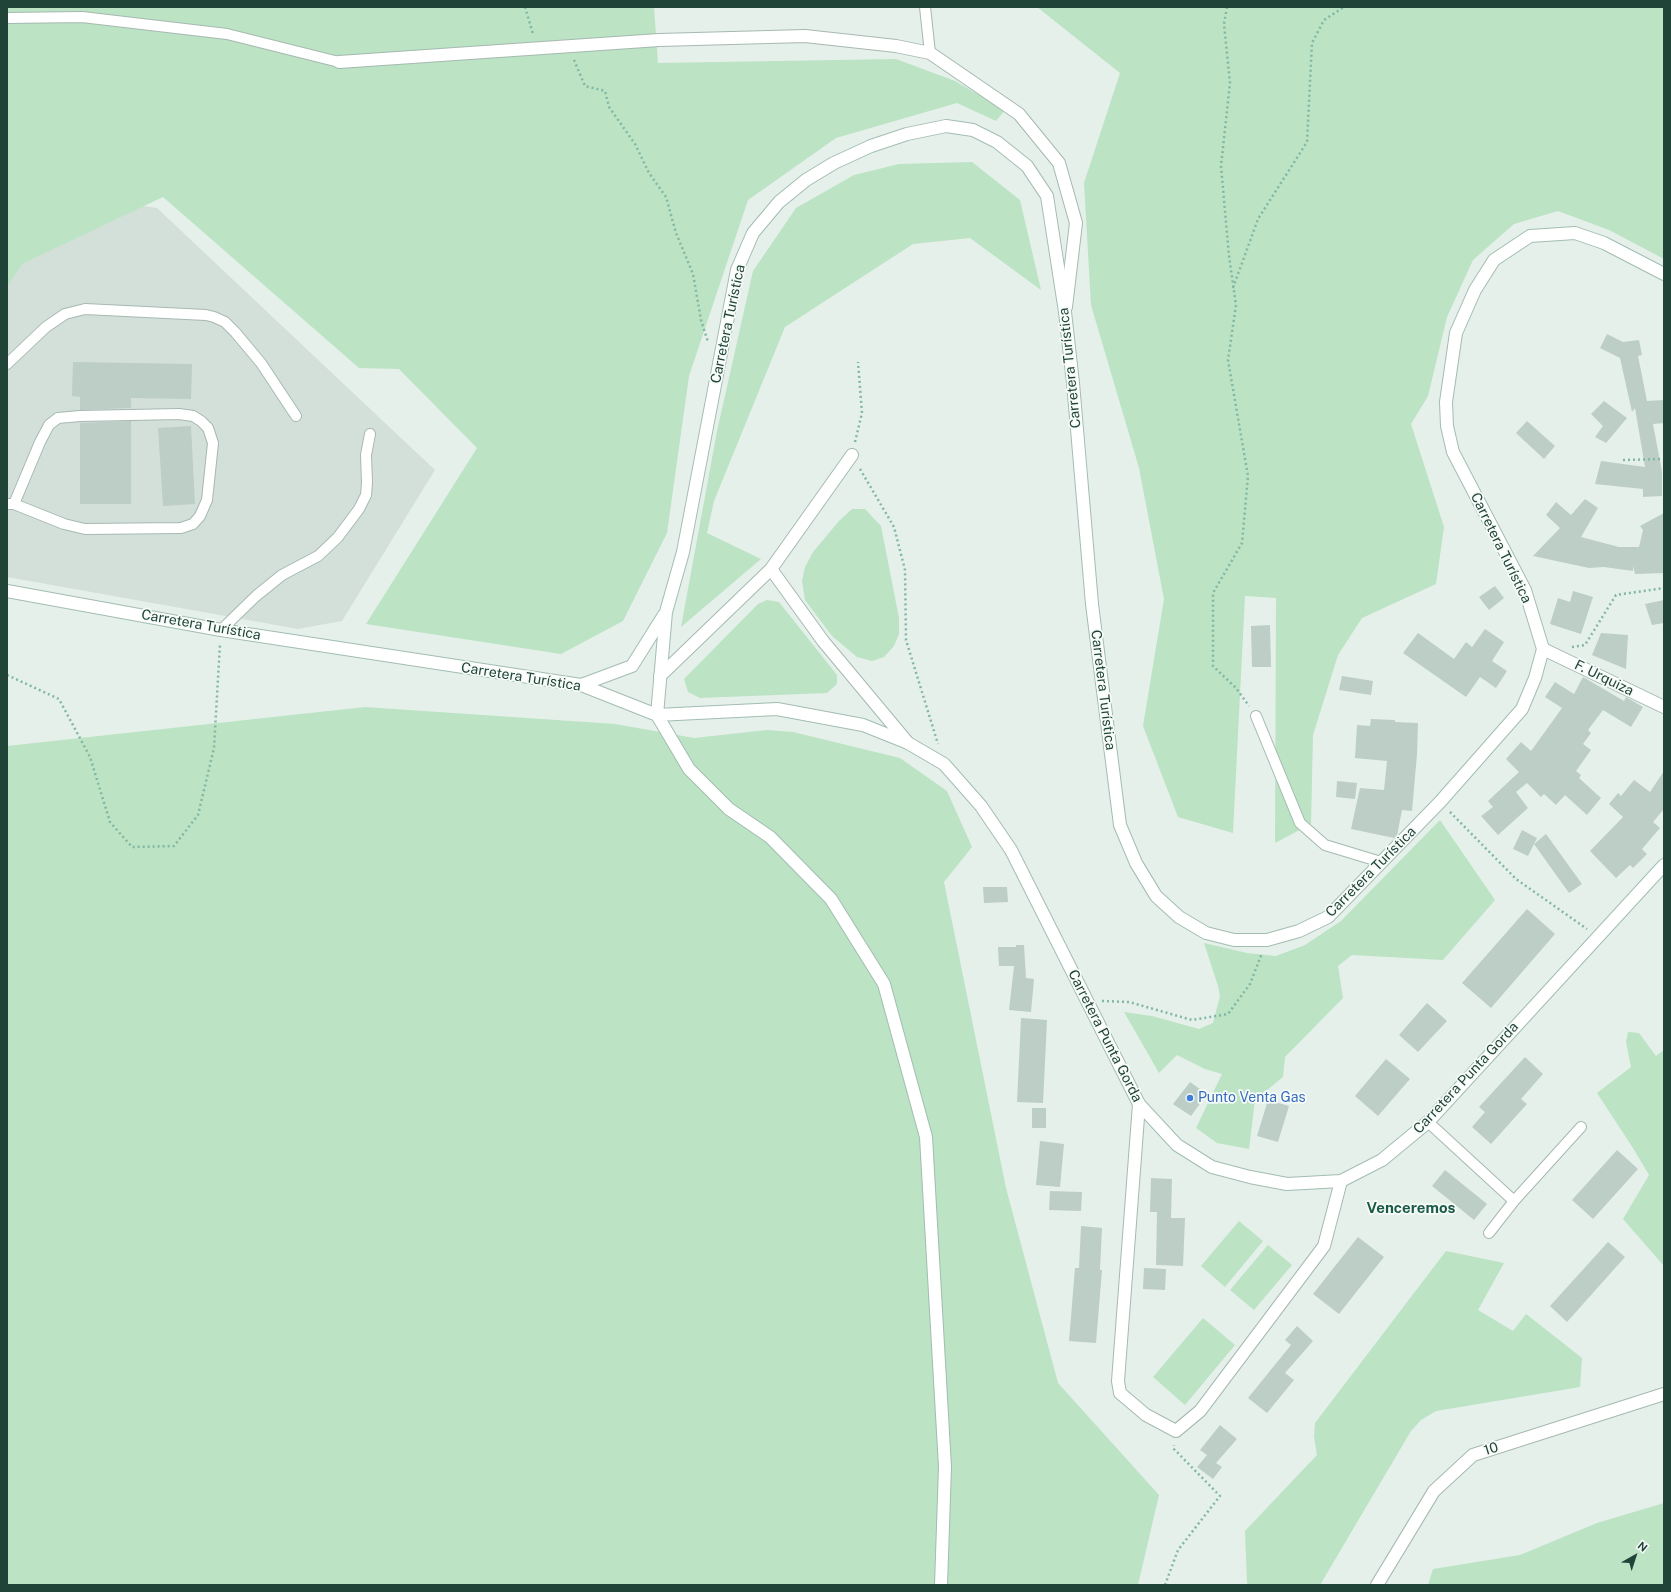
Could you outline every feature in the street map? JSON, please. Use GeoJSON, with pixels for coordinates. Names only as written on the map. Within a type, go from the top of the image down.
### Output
{"type":"FeatureCollection","features":[{"type":"Feature","properties":{"kind":"main road"},"geometry":{"type":"LineString","coordinates":[[339,62],[659,40],[805,36],[896,46],[930,53],[1019,114],[1060,163],[1076,223],[1065,312]]}},
{"type":"Feature","properties":{"kind":"main road","name":"Carretera Turística"},"geometry":{"type":"LineString","coordinates":[[7,591],[221,630],[581,685],[657,715],[666,612],[683,552],[737,270],[753,233],[779,202],[806,180],[834,163],[871,146],[907,134],[946,126],[973,130],[991,139],[1027,166],[1047,196],[1065,312],[1073,383],[1092,604],[1120,825],[1136,862],[1156,896],[1179,917],[1206,933],[1234,940],[1267,940],[1298,931],[1328,917],[1440,802],[1522,709],[1535,678],[1543,649],[1525,590],[1453,452],[1447,426],[1446,402],[1456,333],[1475,290],[1494,260],[1530,236],[1575,233],[1604,243],[1664,274]]}},
{"type":"Feature","properties":{"kind":"main road"},"geometry":{"type":"LineString","coordinates":[[660,676],[771,569],[852,455]]}},
{"type":"Feature","properties":{"kind":"main road"},"geometry":{"type":"LineString","coordinates":[[771,569],[823,641],[908,743]]}},
{"type":"Feature","properties":{"kind":"main road"},"geometry":{"type":"LineString","coordinates":[[581,685],[632,666],[666,612]]}},
{"type":"Feature","properties":{"kind":"main road","name":"F. Urquiza"},"geometry":{"type":"LineString","coordinates":[[1543,649],[1664,707]]}},
{"type":"Feature","properties":{"kind":"main road","name":"Carretera Punta Gorda"},"geometry":{"type":"LineString","coordinates":[[657,715],[777,709],[863,725],[908,743],[944,764],[981,806],[1011,850],[1139,1104],[1177,1145],[1212,1166],[1250,1177],[1287,1184],[1341,1181],[1382,1160],[1428,1122],[1664,865]]}},
{"type":"Feature","properties":{"kind":"main road"},"geometry":{"type":"LineString","coordinates":[[657,715],[688,769],[729,809],[770,836],[830,899],[884,984],[926,1137],[946,1467],[941,1585]]}},
{"type":"Feature","properties":{"kind":"main road"},"geometry":{"type":"LineString","coordinates":[[1139,1104],[1118,1381],[1120,1393],[1146,1415],[1176,1430],[1200,1411],[1324,1246],[1341,1181]]}},
{"type":"Feature","properties":{"kind":"main road","name":"10"},"geometry":{"type":"LineString","coordinates":[[1377,1585],[1434,1491],[1474,1455],[1664,1394]]}},
{"type":"Feature","properties":{"kind":"lane"},"geometry":{"type":"LineString","coordinates":[[925,7],[930,53]]}},
{"type":"Feature","properties":{"kind":"lane"},"geometry":{"type":"LineString","coordinates":[[7,18],[82,17],[227,34],[339,62]]}},
{"type":"Feature","properties":{"kind":"lane"},"geometry":{"type":"LineString","coordinates":[[7,364],[46,327],[66,314],[85,308],[206,315],[225,322],[235,332],[261,363],[296,416]]}},
{"type":"Feature","properties":{"kind":"lane"},"geometry":{"type":"LineString","coordinates":[[179,414],[193,416],[208,428],[214,443],[207,500],[200,516],[193,524],[181,528],[85,529],[64,524],[11,504],[40,442],[50,425],[58,418],[80,416],[179,414]]}},
{"type":"Feature","properties":{"kind":"lane"},"geometry":{"type":"LineString","coordinates":[[221,630],[256,596],[282,575],[318,556],[338,537],[359,509],[366,495],[366,455],[370,434]]}},
{"type":"Feature","properties":{"kind":"lane"},"geometry":{"type":"LineString","coordinates":[[1256,716],[1300,822],[1325,845],[1381,862]]}},
{"type":"Feature","properties":{"kind":"lane"},"geometry":{"type":"LineString","coordinates":[[1428,1122],[1514,1201]]}},
{"type":"Feature","properties":{"kind":"lane"},"geometry":{"type":"LineString","coordinates":[[1489,1233],[1514,1201],[1580,1126]]}},
{"type":"Feature","properties":{"kind":"path"},"geometry":{"type":"LineString","coordinates":[[525,7],[537,48]]}},
{"type":"Feature","properties":{"kind":"path"},"geometry":{"type":"LineString","coordinates":[[1227,7],[1224,24],[1230,83],[1221,166],[1229,256],[1236,305],[1228,360],[1248,476],[1242,542],[1213,593],[1213,666],[1236,688],[1256,716]]}},
{"type":"Feature","properties":{"kind":"path"},"geometry":{"type":"LineString","coordinates":[[1233,288],[1258,219],[1307,142],[1312,43],[1324,20],[1344,7]]}},
{"type":"Feature","properties":{"kind":"path"},"geometry":{"type":"LineString","coordinates":[[568,46],[585,86],[604,91],[609,107],[636,144],[649,173],[666,197],[676,233],[693,274],[708,343]]}},
{"type":"Feature","properties":{"kind":"path"},"geometry":{"type":"LineString","coordinates":[[858,362],[862,413],[852,455],[894,526],[905,570],[906,640],[944,764]]}},
{"type":"Feature","properties":{"kind":"path"},"geometry":{"type":"LineString","coordinates":[[1623,460],[1664,459]]}},
{"type":"Feature","properties":{"kind":"path"},"geometry":{"type":"LineString","coordinates":[[1571,647],[1585,645],[1616,595],[1664,588]]}},
{"type":"Feature","properties":{"kind":"path"},"geometry":{"type":"LineString","coordinates":[[7,675],[59,699],[90,757],[110,822],[132,847],[174,846],[198,815],[214,748],[221,630]]}},
{"type":"Feature","properties":{"kind":"path"},"geometry":{"type":"LineString","coordinates":[[1440,802],[1516,878],[1598,936]]}},
{"type":"Feature","properties":{"kind":"path"},"geometry":{"type":"LineString","coordinates":[[1087,1001],[1129,1002],[1192,1020],[1228,1014],[1250,984],[1267,940]]}},
{"type":"Feature","properties":{"kind":"path"},"geometry":{"type":"LineString","coordinates":[[1165,1585],[1178,1550],[1220,1496],[1174,1449],[1176,1430]]}},
{"type":"Feature","properties":{"kind":"shaded area"},"geometry":{"type":"Polygon","coordinates":[[[7,186],[157,208],[435,470],[342,621],[298,629],[7,577],[7,186]]]}},
{"type":"Feature","properties":{"kind":"green space"},"geometry":{"type":"Polygon","coordinates":[[[7,7],[654,7],[658,63],[896,59],[955,81],[1005,110],[996,121],[957,103],[836,138],[748,200],[689,376],[667,533],[623,621],[561,654],[366,624],[477,448],[399,369],[359,368],[163,197],[22,264],[7,287],[7,7]]]}},
{"type":"Feature","properties":{"kind":"green space"},"geometry":{"type":"Polygon","coordinates":[[[1037,7],[1664,7],[1664,259],[1609,230],[1558,211],[1514,224],[1473,260],[1447,317],[1428,396],[1411,424],[1444,527],[1436,584],[1362,618],[1338,655],[1313,735],[1311,824],[1275,843],[1276,598],[1245,596],[1233,833],[1178,817],[1143,726],[1164,599],[1139,468],[1091,305],[1084,183],[1120,73],[1037,7]]]}},
{"type":"Feature","properties":{"kind":"green space"},"geometry":{"type":"Polygon","coordinates":[[[972,162],[1020,200],[1041,290],[970,238],[913,244],[785,327],[714,501],[707,533],[761,559],[681,627],[717,431],[753,271],[796,208],[854,175],[899,164],[972,162]]]}},
{"type":"Feature","properties":{"kind":"green space"},"geometry":{"type":"Polygon","coordinates":[[[852,509],[865,509],[881,526],[899,618],[899,634],[894,646],[884,657],[872,661],[857,657],[832,636],[805,600],[802,581],[805,567],[813,552],[839,521],[852,509]]]}},
{"type":"Feature","properties":{"kind":"green space"},"geometry":{"type":"Polygon","coordinates":[[[767,600],[779,602],[837,675],[837,684],[827,693],[700,698],[688,692],[684,679],[758,604],[767,600]]]}},
{"type":"Feature","properties":{"kind":"green space"},"geometry":{"type":"Polygon","coordinates":[[[365,707],[615,724],[694,738],[767,730],[793,732],[900,758],[947,791],[972,847],[944,882],[1006,1188],[1058,1383],[1159,1495],[1138,1585],[7,1585],[7,746],[365,707]]]}},
{"type":"Feature","properties":{"kind":"green space"},"geometry":{"type":"Polygon","coordinates":[[[1440,820],[1495,900],[1443,960],[1352,955],[1338,966],[1343,998],[1285,1057],[1283,1077],[1255,1100],[1249,1149],[1217,1143],[1196,1128],[1222,1074],[1205,1069],[1177,1055],[1159,1073],[1124,1012],[1152,1016],[1199,1029],[1213,1023],[1220,996],[1204,943],[1247,953],[1276,956],[1305,945],[1341,921],[1440,820]]]}},
{"type":"Feature","properties":{"kind":"green space"},"geometry":{"type":"Polygon","coordinates":[[[1628,1032],[1639,1033],[1656,1056],[1664,1050],[1664,1266],[1623,1219],[1649,1175],[1597,1093],[1631,1067],[1626,1042],[1628,1032]]]}},
{"type":"Feature","properties":{"kind":"green space"},"geometry":{"type":"Polygon","coordinates":[[[1239,1221],[1263,1241],[1225,1287],[1201,1266],[1239,1221]]]}},
{"type":"Feature","properties":{"kind":"green space"},"geometry":{"type":"Polygon","coordinates":[[[1268,1245],[1292,1265],[1254,1310],[1230,1290],[1268,1245]]]}},
{"type":"Feature","properties":{"kind":"green space"},"geometry":{"type":"Polygon","coordinates":[[[1446,1251],[1504,1263],[1478,1310],[1513,1331],[1526,1314],[1582,1358],[1580,1387],[1436,1411],[1421,1420],[1411,1431],[1320,1585],[1250,1585],[1247,1583],[1245,1531],[1317,1455],[1314,1436],[1315,1423],[1446,1251]]]}},
{"type":"Feature","properties":{"kind":"green space"},"geometry":{"type":"Polygon","coordinates":[[[1203,1318],[1235,1345],[1185,1405],[1153,1377],[1203,1318]]]}},
{"type":"Feature","properties":{"kind":"green space"},"geometry":{"type":"Polygon","coordinates":[[[1664,1503],[1664,1585],[1428,1585],[1433,1569],[1520,1555],[1597,1523],[1664,1503]]]}},
{"type":"Feature","properties":{"kind":"building"},"geometry":{"type":"Polygon","coordinates":[[[1607,334],[1623,342],[1639,340],[1642,355],[1638,356],[1647,401],[1664,400],[1664,423],[1653,424],[1662,472],[1662,496],[1643,497],[1643,489],[1595,484],[1601,461],[1645,467],[1635,408],[1632,412],[1620,358],[1600,348],[1607,334]]]}},
{"type":"Feature","properties":{"kind":"building"},"geometry":{"type":"Polygon","coordinates":[[[73,362],[192,364],[191,399],[131,398],[131,408],[80,410],[80,397],[72,396],[73,362]]]}},
{"type":"Feature","properties":{"kind":"building"},"geometry":{"type":"Polygon","coordinates":[[[1604,401],[1627,418],[1606,443],[1595,437],[1603,426],[1591,414],[1604,401]]]}},
{"type":"Feature","properties":{"kind":"building"},"geometry":{"type":"Polygon","coordinates":[[[131,421],[131,504],[80,504],[80,423],[131,421]]]}},
{"type":"Feature","properties":{"kind":"building"},"geometry":{"type":"Polygon","coordinates":[[[1527,421],[1555,446],[1544,459],[1516,433],[1527,421]]]}},
{"type":"Feature","properties":{"kind":"building"},"geometry":{"type":"Polygon","coordinates":[[[191,426],[195,504],[163,506],[158,428],[191,426]]]}},
{"type":"Feature","properties":{"kind":"building"},"geometry":{"type":"Polygon","coordinates":[[[1585,499],[1598,508],[1581,537],[1619,547],[1639,547],[1643,530],[1640,526],[1664,513],[1664,573],[1635,574],[1633,566],[1633,571],[1604,567],[1589,568],[1533,556],[1560,528],[1546,515],[1556,502],[1571,515],[1585,499]]]}},
{"type":"Feature","properties":{"kind":"building"},"geometry":{"type":"Polygon","coordinates":[[[1495,586],[1504,598],[1489,610],[1479,597],[1495,586]]]}},
{"type":"Feature","properties":{"kind":"building"},"geometry":{"type":"Polygon","coordinates":[[[1573,591],[1593,597],[1581,634],[1550,624],[1558,598],[1570,602],[1573,591]]]}},
{"type":"Feature","properties":{"kind":"building"},"geometry":{"type":"Polygon","coordinates":[[[1664,600],[1664,623],[1652,625],[1645,604],[1664,600]]]}},
{"type":"Feature","properties":{"kind":"building"},"geometry":{"type":"Polygon","coordinates":[[[1270,625],[1271,667],[1252,667],[1251,626],[1270,625]]]}},
{"type":"Feature","properties":{"kind":"building"},"geometry":{"type":"Polygon","coordinates":[[[1485,629],[1504,642],[1492,661],[1507,671],[1496,688],[1480,677],[1466,697],[1403,653],[1418,633],[1454,659],[1466,642],[1472,647],[1485,629]]]}},
{"type":"Feature","properties":{"kind":"building"},"geometry":{"type":"Polygon","coordinates":[[[1601,633],[1628,635],[1626,669],[1592,655],[1601,633]]]}},
{"type":"Feature","properties":{"kind":"building"},"geometry":{"type":"Polygon","coordinates":[[[1342,676],[1373,681],[1371,695],[1339,690],[1342,676]]]}},
{"type":"Feature","properties":{"kind":"building"},"geometry":{"type":"Polygon","coordinates":[[[1583,677],[1624,701],[1626,697],[1643,707],[1631,727],[1603,710],[1588,730],[1591,733],[1583,744],[1591,750],[1576,771],[1581,775],[1579,778],[1601,798],[1587,815],[1565,795],[1556,805],[1544,794],[1541,797],[1527,783],[1516,792],[1528,808],[1498,835],[1481,816],[1493,807],[1488,801],[1519,772],[1506,759],[1521,742],[1531,751],[1562,708],[1545,697],[1555,682],[1574,694],[1583,677]]]}},
{"type":"Feature","properties":{"kind":"building"},"geometry":{"type":"Polygon","coordinates":[[[1371,719],[1418,723],[1412,811],[1402,810],[1397,836],[1394,838],[1351,829],[1360,788],[1384,790],[1387,761],[1355,758],[1357,725],[1370,726],[1371,719]]]}},
{"type":"Feature","properties":{"kind":"building"},"geometry":{"type":"Polygon","coordinates":[[[1664,771],[1664,809],[1653,822],[1660,828],[1642,849],[1647,854],[1633,868],[1630,865],[1616,878],[1590,851],[1623,817],[1609,804],[1618,793],[1621,796],[1634,780],[1650,792],[1664,771]]]}},
{"type":"Feature","properties":{"kind":"building"},"geometry":{"type":"Polygon","coordinates":[[[1337,781],[1357,783],[1355,799],[1336,797],[1337,781]]]}},
{"type":"Feature","properties":{"kind":"building"},"geometry":{"type":"Polygon","coordinates":[[[1522,830],[1537,838],[1528,856],[1513,849],[1522,830]]]}},
{"type":"Feature","properties":{"kind":"building"},"geometry":{"type":"Polygon","coordinates":[[[1546,834],[1582,884],[1569,893],[1534,844],[1546,834]]]}},
{"type":"Feature","properties":{"kind":"building"},"geometry":{"type":"Polygon","coordinates":[[[983,887],[1007,887],[1008,902],[984,903],[983,887]]]}},
{"type":"Feature","properties":{"kind":"building"},"geometry":{"type":"Polygon","coordinates":[[[1527,909],[1555,934],[1491,1008],[1462,983],[1527,909]]]}},
{"type":"Feature","properties":{"kind":"building"},"geometry":{"type":"Polygon","coordinates":[[[1016,945],[1024,945],[1026,978],[1034,979],[1031,1012],[1009,1010],[1014,966],[999,966],[998,947],[1016,947],[1016,945]]]}},
{"type":"Feature","properties":{"kind":"building"},"geometry":{"type":"Polygon","coordinates":[[[1427,1003],[1447,1021],[1418,1052],[1399,1035],[1427,1003]]]}},
{"type":"Feature","properties":{"kind":"building"},"geometry":{"type":"Polygon","coordinates":[[[1021,1018],[1047,1020],[1043,1103],[1017,1102],[1021,1018]]]}},
{"type":"Feature","properties":{"kind":"building"},"geometry":{"type":"Polygon","coordinates":[[[1525,1057],[1543,1074],[1521,1099],[1527,1104],[1491,1144],[1472,1127],[1485,1112],[1479,1107],[1525,1057]]]}},
{"type":"Feature","properties":{"kind":"building"},"geometry":{"type":"Polygon","coordinates":[[[1386,1059],[1410,1079],[1378,1116],[1355,1096],[1386,1059]]]}},
{"type":"Feature","properties":{"kind":"building"},"geometry":{"type":"Polygon","coordinates":[[[1190,1082],[1207,1094],[1191,1116],[1173,1104],[1190,1082]]]}},
{"type":"Feature","properties":{"kind":"building"},"geometry":{"type":"Polygon","coordinates":[[[1268,1100],[1289,1106],[1278,1142],[1257,1136],[1268,1100]]]}},
{"type":"Feature","properties":{"kind":"building"},"geometry":{"type":"Polygon","coordinates":[[[1032,1108],[1046,1108],[1046,1128],[1032,1128],[1032,1108]]]}},
{"type":"Feature","properties":{"kind":"building"},"geometry":{"type":"Polygon","coordinates":[[[1040,1141],[1064,1144],[1060,1187],[1036,1185],[1040,1141]]]}},
{"type":"Feature","properties":{"kind":"building"},"geometry":{"type":"Polygon","coordinates":[[[1617,1150],[1638,1169],[1593,1219],[1572,1200],[1617,1150]]]}},
{"type":"Feature","properties":{"kind":"building"},"geometry":{"type":"Polygon","coordinates":[[[1445,1170],[1487,1204],[1474,1220],[1432,1186],[1445,1170]]]}},
{"type":"Feature","properties":{"kind":"building"},"geometry":{"type":"Polygon","coordinates":[[[1151,1178],[1172,1179],[1171,1218],[1185,1218],[1183,1266],[1156,1265],[1157,1212],[1150,1212],[1151,1178]]]}},
{"type":"Feature","properties":{"kind":"building"},"geometry":{"type":"Polygon","coordinates":[[[1050,1191],[1082,1192],[1081,1211],[1049,1210],[1050,1191]]]}},
{"type":"Feature","properties":{"kind":"building"},"geometry":{"type":"Polygon","coordinates":[[[1081,1226],[1102,1228],[1100,1270],[1102,1270],[1096,1343],[1069,1341],[1075,1268],[1079,1268],[1081,1226]]]}},
{"type":"Feature","properties":{"kind":"building"},"geometry":{"type":"Polygon","coordinates":[[[1358,1237],[1384,1257],[1339,1314],[1313,1294],[1358,1237]]]}},
{"type":"Feature","properties":{"kind":"building"},"geometry":{"type":"Polygon","coordinates":[[[1608,1242],[1625,1257],[1567,1322],[1550,1306],[1608,1242]]]}},
{"type":"Feature","properties":{"kind":"building"},"geometry":{"type":"Polygon","coordinates":[[[1144,1268],[1166,1269],[1165,1290],[1143,1289],[1144,1268]]]}},
{"type":"Feature","properties":{"kind":"building"},"geometry":{"type":"Polygon","coordinates":[[[1297,1326],[1313,1341],[1285,1373],[1294,1380],[1267,1413],[1248,1398],[1291,1345],[1285,1340],[1297,1326]]]}},
{"type":"Feature","properties":{"kind":"building"},"geometry":{"type":"Polygon","coordinates":[[[1220,1425],[1237,1439],[1216,1463],[1222,1467],[1213,1479],[1197,1467],[1207,1455],[1200,1450],[1220,1425]]]}},
{"type":"Feature","properties":{"kind":"place","name":"Punto Venta Gas"},"geometry":{"type":"Point","coordinates":[1190,1098]}},
{"type":"Feature","properties":{"kind":"district","name":"Venceremos"},"geometry":{"type":"Point","coordinates":[1411,1208]}}]}
